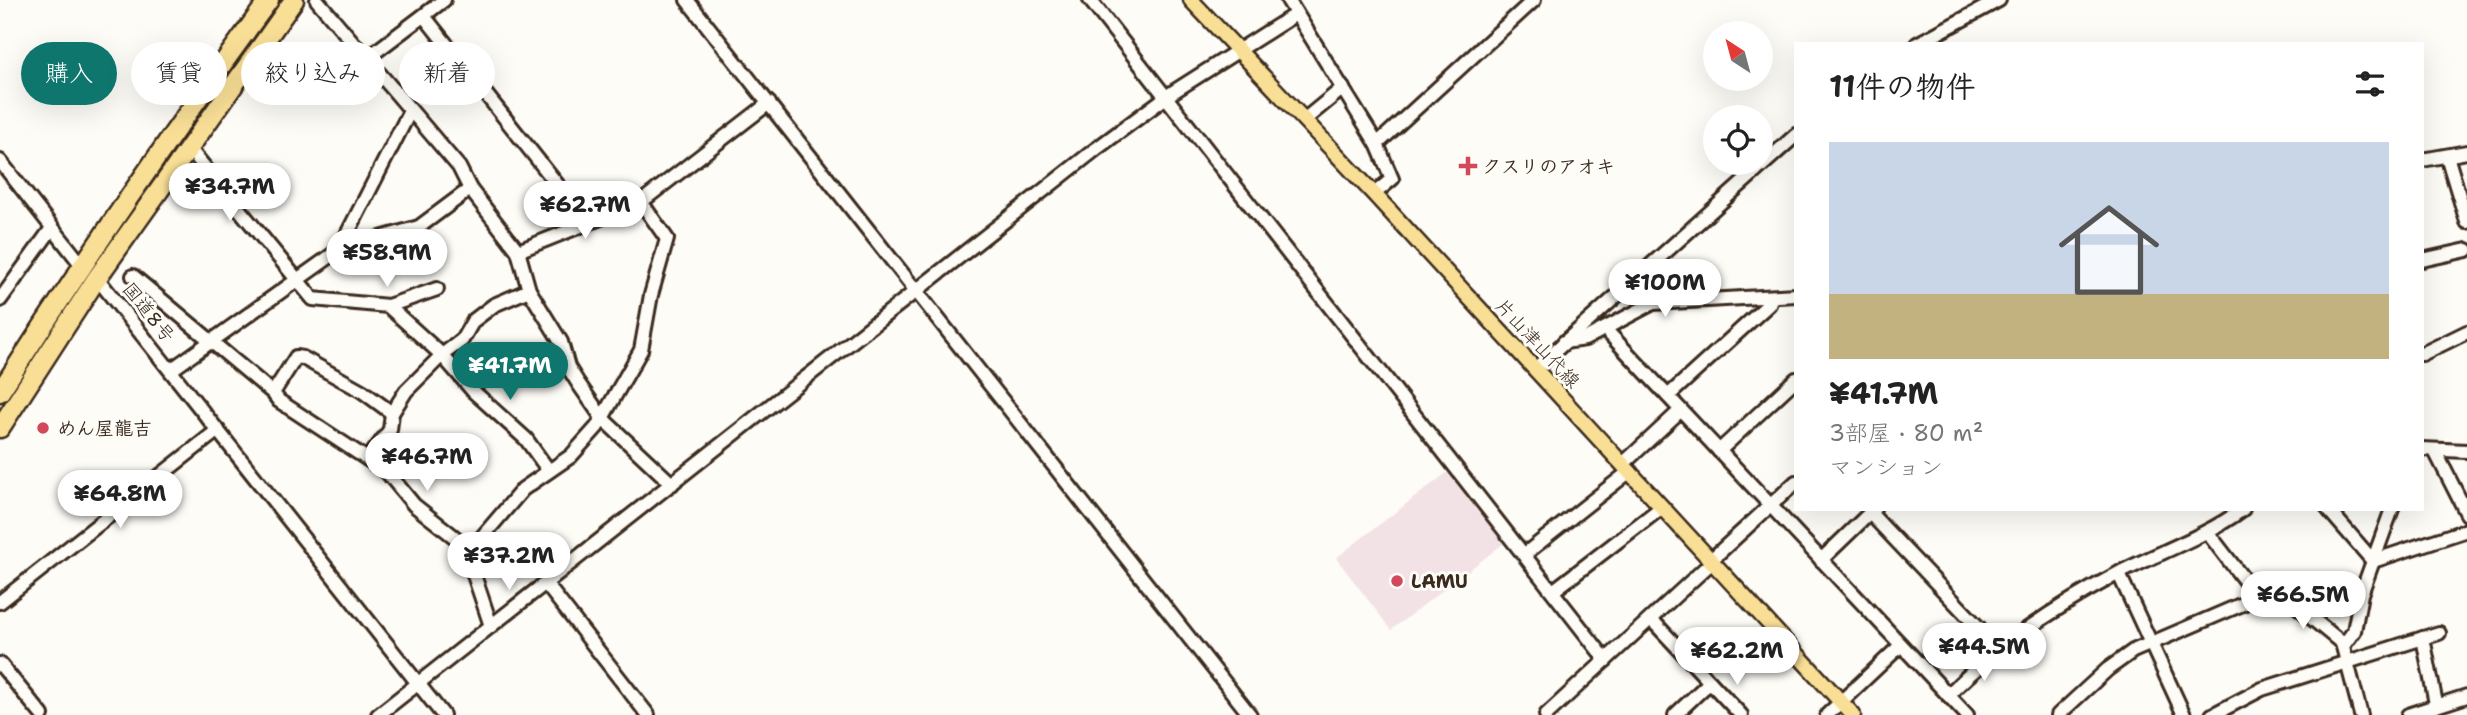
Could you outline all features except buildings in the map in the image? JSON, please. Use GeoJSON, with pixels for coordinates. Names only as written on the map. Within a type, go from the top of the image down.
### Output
{"type":"FeatureCollection","features":[{"type":"Feature","properties":{"kind":"highway"},"geometry":{"type":"LineString","coordinates":[[0,392],[82,264],[173,130],[269,0]]}},
{"type":"Feature","properties":{"kind":"highway"},"geometry":{"type":"LineString","coordinates":[[0,428],[97,278],[294,0]]}},
{"type":"Feature","properties":{"kind":"main road","name":"片山津山代線"},"geometry":{"type":"LineString","coordinates":[[1191,0],[1374,194],[1853,715]]}},
{"type":"Feature","properties":{"kind":"street"},"geometry":{"type":"LineString","coordinates":[[317,0],[352,42]]}},
{"type":"Feature","properties":{"kind":"street"},"geometry":{"type":"LineString","coordinates":[[385,45],[444,0]]}},
{"type":"Feature","properties":{"kind":"street"},"geometry":{"type":"LineString","coordinates":[[687,0],[1250,715]]}},
{"type":"Feature","properties":{"kind":"street"},"geometry":{"type":"LineString","coordinates":[[1090,0],[1606,660]]}},
{"type":"Feature","properties":{"kind":"street"},"geometry":{"type":"LineString","coordinates":[[1287,0],[1377,144],[1392,179],[1374,194]]}},
{"type":"Feature","properties":{"kind":"street"},"geometry":{"type":"LineString","coordinates":[[1377,144],[1534,0]]}},
{"type":"Feature","properties":{"kind":"street"},"geometry":{"type":"LineString","coordinates":[[1921,42],[1999,0]]}},
{"type":"Feature","properties":{"kind":"street"},"geometry":{"type":"LineString","coordinates":[[378,715],[1165,97],[1296,14]]}},
{"type":"Feature","properties":{"kind":"street"},"geometry":{"type":"LineString","coordinates":[[424,16],[587,222]]}},
{"type":"Feature","properties":{"kind":"street"},"geometry":{"type":"LineString","coordinates":[[385,81],[459,167],[470,189],[518,251],[529,290],[561,342],[568,367],[603,419],[672,484]]}},
{"type":"Feature","properties":{"kind":"street"},"geometry":{"type":"LineString","coordinates":[[1304,120],[1343,88]]}},
{"type":"Feature","properties":{"kind":"street"},"geometry":{"type":"LineString","coordinates":[[518,251],[641,202],[769,103]]}},
{"type":"Feature","properties":{"kind":"street"},"geometry":{"type":"LineString","coordinates":[[339,250],[410,111]]}},
{"type":"Feature","properties":{"kind":"street"},"geometry":{"type":"LineString","coordinates":[[1535,369],[1794,137]]}},
{"type":"Feature","properties":{"kind":"street"},"geometry":{"type":"LineString","coordinates":[[188,146],[313,299],[388,306],[437,289]]}},
{"type":"Feature","properties":{"kind":"street"},"geometry":{"type":"LineString","coordinates":[[2424,160],[2467,152]]}},
{"type":"Feature","properties":{"kind":"street"},"geometry":{"type":"LineString","coordinates":[[2448,156],[2467,222]]}},
{"type":"Feature","properties":{"kind":"street"},"geometry":{"type":"LineString","coordinates":[[0,161],[82,264]]}},
{"type":"Feature","properties":{"kind":"street"},"geometry":{"type":"LineString","coordinates":[[171,370],[339,250],[419,227],[470,189]]}},
{"type":"Feature","properties":{"kind":"street"},"geometry":{"type":"LineString","coordinates":[[491,625],[469,560],[471,550],[523,489],[582,447],[603,419],[641,351],[651,295],[667,240],[641,202]]}},
{"type":"Feature","properties":{"kind":"street"},"geometry":{"type":"LineString","coordinates":[[0,300],[52,228]]}},
{"type":"Feature","properties":{"kind":"street"},"geometry":{"type":"LineString","coordinates":[[2424,260],[2467,250]]}},
{"type":"Feature","properties":{"kind":"street"},"geometry":{"type":"LineString","coordinates":[[133,276],[273,393],[279,401],[387,472],[414,505],[471,550]]}},
{"type":"Feature","properties":{"kind":"street","name":"国道8号"},"geometry":{"type":"LineString","coordinates":[[97,278],[443,715]]}},
{"type":"Feature","properties":{"kind":"street"},"geometry":{"type":"LineString","coordinates":[[368,459],[390,430],[392,413],[406,391],[442,355],[462,340],[473,321],[494,305],[529,290]]}},
{"type":"Feature","properties":{"kind":"street"},"geometry":{"type":"LineString","coordinates":[[1616,294],[1630,314]]}},
{"type":"Feature","properties":{"kind":"street"},"geometry":{"type":"LineString","coordinates":[[1564,342],[1585,339],[1654,303],[1794,295]]}},
{"type":"Feature","properties":{"kind":"street"},"geometry":{"type":"LineString","coordinates":[[1668,396],[1769,304],[1772,297]]}},
{"type":"Feature","properties":{"kind":"street"},"geometry":{"type":"LineString","coordinates":[[388,306],[442,355],[474,392],[526,439],[549,471]]}},
{"type":"Feature","properties":{"kind":"street"},"geometry":{"type":"LineString","coordinates":[[1605,329],[1968,715]]}},
{"type":"Feature","properties":{"kind":"street"},"geometry":{"type":"LineString","coordinates":[[2424,353],[2467,332]]}},
{"type":"Feature","properties":{"kind":"street"},"geometry":{"type":"LineString","coordinates":[[273,393],[290,363],[296,357],[303,358],[362,391],[392,413]]}},
{"type":"Feature","properties":{"kind":"street"},"geometry":{"type":"LineString","coordinates":[[1719,451],[1794,381]]}},
{"type":"Feature","properties":{"kind":"street"},"geometry":{"type":"LineString","coordinates":[[1525,555],[1626,468],[1681,410]]}},
{"type":"Feature","properties":{"kind":"street"},"geometry":{"type":"LineString","coordinates":[[0,602],[218,430]]}},
{"type":"Feature","properties":{"kind":"street"},"geometry":{"type":"LineString","coordinates":[[2428,450],[2467,451]]}},
{"type":"Feature","properties":{"kind":"street"},"geometry":{"type":"LineString","coordinates":[[2428,450],[2467,514]]}},
{"type":"Feature","properties":{"kind":"street"},"geometry":{"type":"LineString","coordinates":[[1546,715],[1794,484]]}},
{"type":"Feature","properties":{"kind":"street"},"geometry":{"type":"LineString","coordinates":[[1553,590],[1662,507]]}},
{"type":"Feature","properties":{"kind":"street"},"geometry":{"type":"LineString","coordinates":[[1821,559],[1872,511],[1998,648]]}},
{"type":"Feature","properties":{"kind":"street"},"geometry":{"type":"LineString","coordinates":[[1948,695],[1998,648],[2119,574],[2207,533],[2240,511]]}},
{"type":"Feature","properties":{"kind":"street"},"geometry":{"type":"LineString","coordinates":[[2330,511],[2373,561]]}},
{"type":"Feature","properties":{"kind":"street"},"geometry":{"type":"LineString","coordinates":[[2343,646],[2354,631],[2355,613],[2391,511]]}},
{"type":"Feature","properties":{"kind":"street"},"geometry":{"type":"LineString","coordinates":[[2373,561],[2467,530]]}},
{"type":"Feature","properties":{"kind":"street"},"geometry":{"type":"LineString","coordinates":[[2207,533],[2258,598]]}},
{"type":"Feature","properties":{"kind":"street"},"geometry":{"type":"LineString","coordinates":[[2119,574],[2184,715]]}},
{"type":"Feature","properties":{"kind":"street"},"geometry":{"type":"LineString","coordinates":[[547,584],[648,715]]}},
{"type":"Feature","properties":{"kind":"street"},"geometry":{"type":"LineString","coordinates":[[2057,715],[2108,669],[2150,643],[2273,591],[2281,593],[2343,646],[2361,715]]}},
{"type":"Feature","properties":{"kind":"street"},"geometry":{"type":"LineString","coordinates":[[1651,619],[1741,715]]}},
{"type":"Feature","properties":{"kind":"street"},"geometry":{"type":"LineString","coordinates":[[2212,715],[2262,689],[2439,633]]}},
{"type":"Feature","properties":{"kind":"street"},"geometry":{"type":"LineString","coordinates":[[2423,638],[2436,704]]}},
{"type":"Feature","properties":{"kind":"street"},"geometry":{"type":"LineString","coordinates":[[1827,715],[1901,645]]}},
{"type":"Feature","properties":{"kind":"street"},"geometry":{"type":"LineString","coordinates":[[0,663],[42,715]]}},
{"type":"Feature","properties":{"kind":"street"},"geometry":{"type":"LineString","coordinates":[[1675,715],[1710,682]]}},
{"type":"Feature","properties":{"kind":"street"},"geometry":{"type":"LineString","coordinates":[[2408,715],[2467,696]]}},
{"type":"Feature","properties":{"kind":"shaded area"},"geometry":{"type":"Polygon","coordinates":[[[1453,468],[1508,540],[1391,630],[1336,558],[1453,468]]]}},
{"type":"Feature","properties":{"kind":"place","name":"クスリのアオキ"},"geometry":{"type":"Point","coordinates":[1468,166]}},
{"type":"Feature","properties":{"kind":"place","name":"めん屋龍吉"},"geometry":{"type":"Point","coordinates":[43,428]}},
{"type":"Feature","properties":{"kind":"place","name":"LAMU"},"geometry":{"type":"Point","coordinates":[1397,581]}}]}
